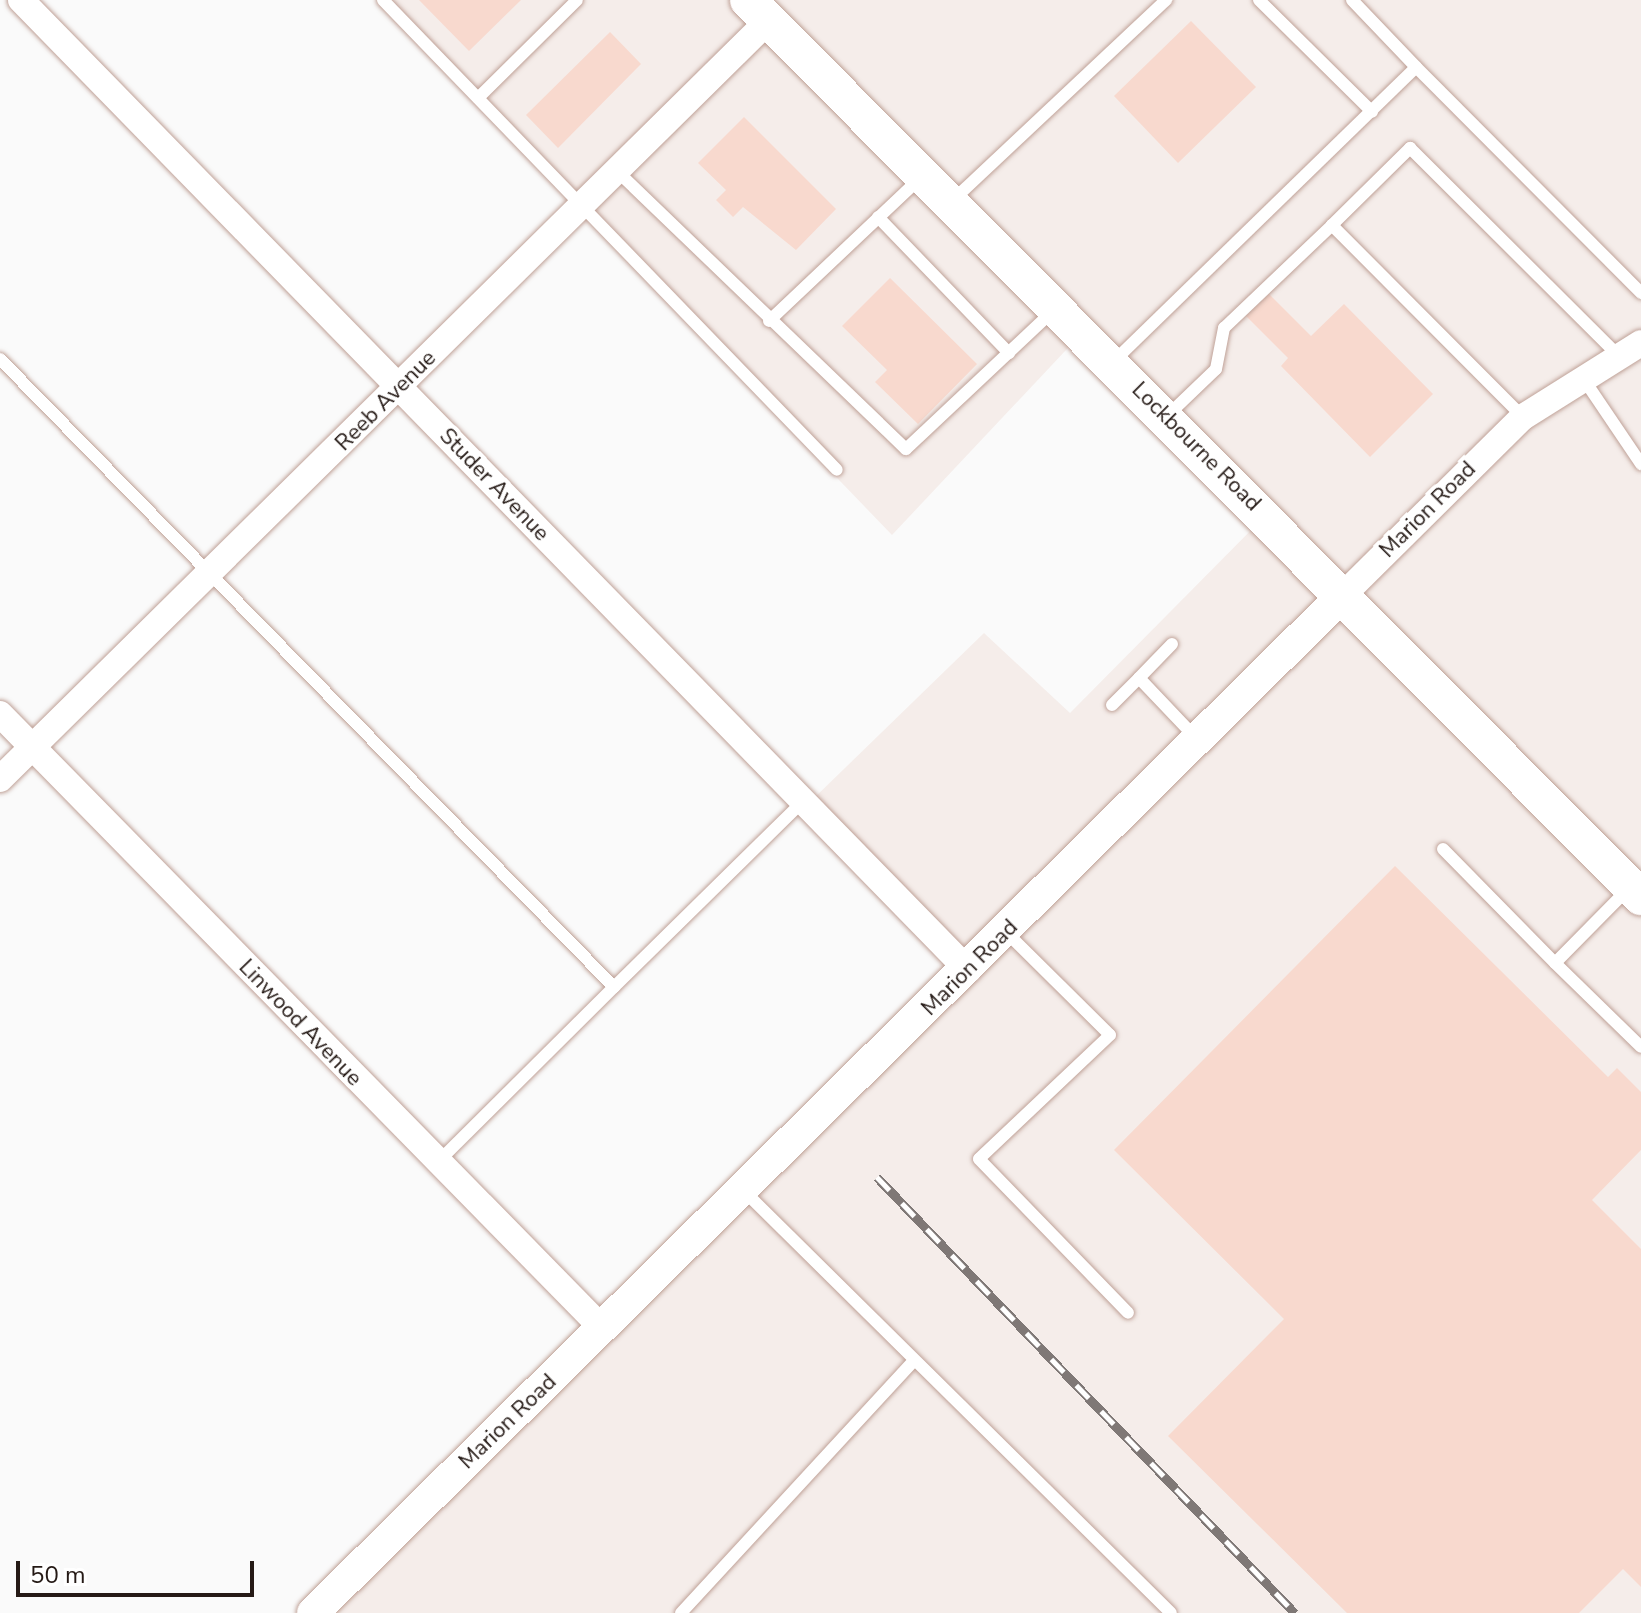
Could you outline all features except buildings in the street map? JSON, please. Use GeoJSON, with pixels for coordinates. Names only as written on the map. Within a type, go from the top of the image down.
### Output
{"type":"FeatureCollection","features":[{"type":"Feature","properties":{"kind":"main road","name":"Lockbourne Road"},"geometry":{"type":"LineString","coordinates":[[758,11],[1344,594],[1636,892]]}},
{"type":"Feature","properties":{"kind":"street","name":"Studer Avenue"},"geometry":{"type":"LineString","coordinates":[[21,0],[968,970]]}},
{"type":"Feature","properties":{"kind":"street","name":"Reeb Avenue"},"geometry":{"type":"LineString","coordinates":[[0,779],[617,171],[758,11]]}},
{"type":"Feature","properties":{"kind":"street","name":"Marion Road"},"geometry":{"type":"LineString","coordinates":[[313,1613],[968,970],[1523,417],[1581,375],[1630,349]]}},
{"type":"Feature","properties":{"kind":"street","name":"Linwood Avenue"},"geometry":{"type":"LineString","coordinates":[[0,714],[603,1329]]}},
{"type":"Feature","properties":{"kind":"lane"},"geometry":{"type":"LineString","coordinates":[[383,0],[837,470]]}},
{"type":"Feature","properties":{"kind":"lane"},"geometry":{"type":"LineString","coordinates":[[478,98],[577,0]]}},
{"type":"Feature","properties":{"kind":"lane"},"geometry":{"type":"LineString","coordinates":[[950,203],[1166,0]]}},
{"type":"Feature","properties":{"kind":"lane"},"geometry":{"type":"LineString","coordinates":[[1259,0],[1372,112]]}},
{"type":"Feature","properties":{"kind":"lane"},"geometry":{"type":"LineString","coordinates":[[1352,0],[1641,293]]}},
{"type":"Feature","properties":{"kind":"lane"},"geometry":{"type":"LineString","coordinates":[[1112,363],[1416,67]]}},
{"type":"Feature","properties":{"kind":"lane"},"geometry":{"type":"LineString","coordinates":[[1166,417],[1216,369],[1224,328],[1410,148],[1630,349]]}},
{"type":"Feature","properties":{"kind":"lane"},"geometry":{"type":"LineString","coordinates":[[617,171],[769,321],[906,449],[1056,308]]}},
{"type":"Feature","properties":{"kind":"lane"},"geometry":{"type":"LineString","coordinates":[[769,321],[922,176]]}},
{"type":"Feature","properties":{"kind":"lane"},"geometry":{"type":"LineString","coordinates":[[878,217],[1009,353]]}},
{"type":"Feature","properties":{"kind":"lane"},"geometry":{"type":"LineString","coordinates":[[1332,225],[1523,417]]}},
{"type":"Feature","properties":{"kind":"lane"},"geometry":{"type":"LineString","coordinates":[[0,359],[614,987]]}},
{"type":"Feature","properties":{"kind":"lane"},"geometry":{"type":"LineString","coordinates":[[1581,375],[1641,464]]}},
{"type":"Feature","properties":{"kind":"lane"},"geometry":{"type":"LineString","coordinates":[[1112,705],[1172,644]]}},
{"type":"Feature","properties":{"kind":"lane"},"geometry":{"type":"LineString","coordinates":[[1139,678],[1198,740]]}},
{"type":"Feature","properties":{"kind":"lane"},"geometry":{"type":"LineString","coordinates":[[437,1163],[803,801]]}},
{"type":"Feature","properties":{"kind":"lane"},"geometry":{"type":"LineString","coordinates":[[1443,849],[1641,1047]]}},
{"type":"Feature","properties":{"kind":"lane"},"geometry":{"type":"LineString","coordinates":[[1555,963],[1636,892]]}},
{"type":"Feature","properties":{"kind":"lane"},"geometry":{"type":"LineString","coordinates":[[1006,932],[1110,1035],[979,1159],[1128,1313]]}},
{"type":"Feature","properties":{"kind":"lane"},"geometry":{"type":"LineString","coordinates":[[744,1191],[912,1363],[1171,1613]]}},
{"type":"Feature","properties":{"kind":"lane"},"geometry":{"type":"LineString","coordinates":[[681,1613],[912,1363]]}},
{"type":"Feature","properties":{"kind":"shaded area"},"geometry":{"type":"Polygon","coordinates":[[[377,0],[1641,0],[1641,1613],[315,1613],[980,970],[811,801],[984,633],[1070,713],[1267,514],[1082,333],[892,535],[377,0]]]}},
{"type":"Feature","properties":{"kind":"railway"},"geometry":{"type":"LineString","coordinates":[[877,1177],[1295,1613]]}}]}
